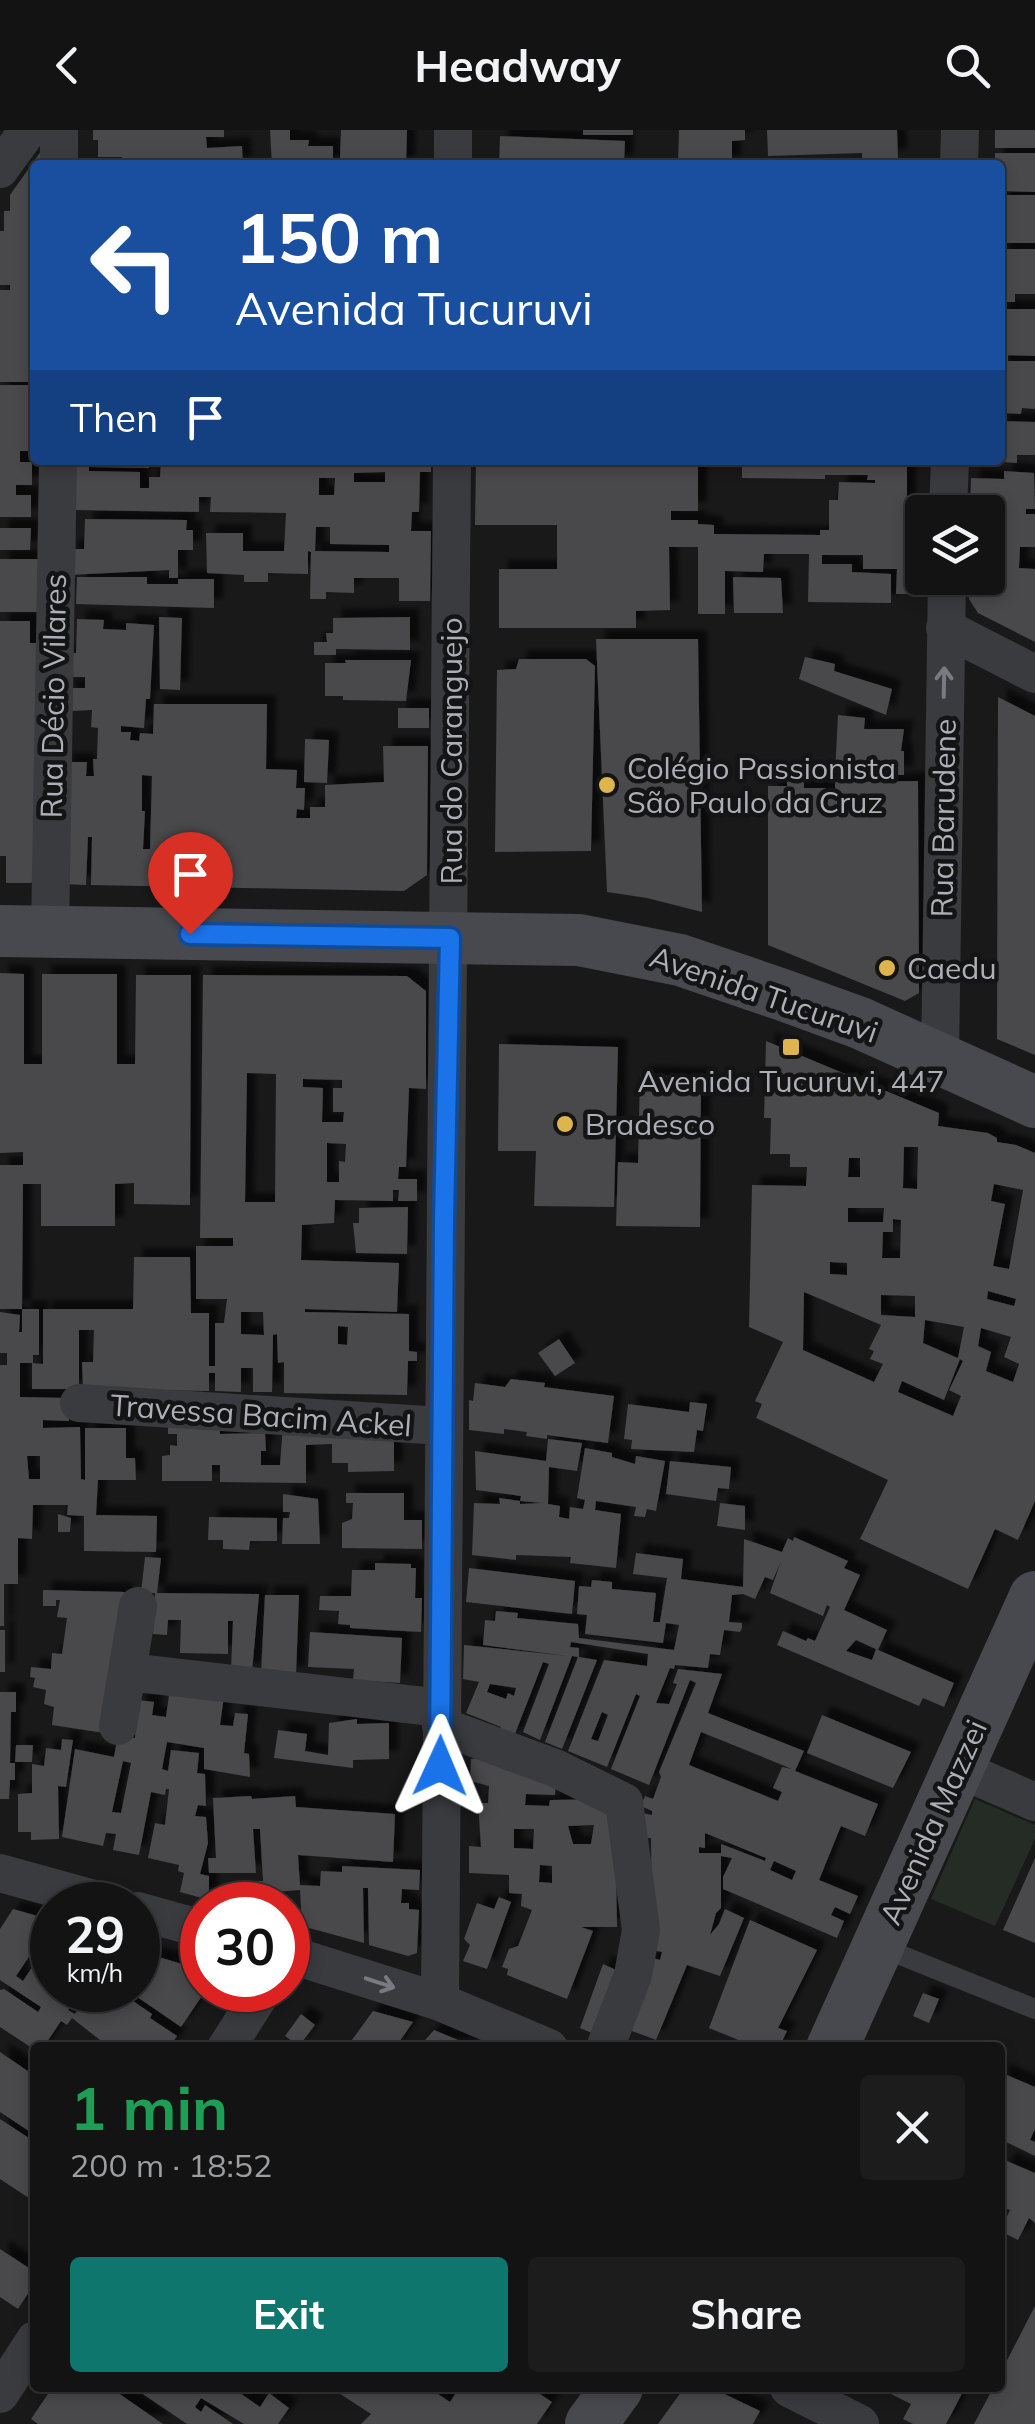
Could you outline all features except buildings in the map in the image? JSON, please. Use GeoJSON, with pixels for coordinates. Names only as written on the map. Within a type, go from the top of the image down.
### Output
{"type":"FeatureCollection","features":[{"type":"Feature","properties":{"kind":"main road","name":"Avenida Tucuruvi"},"geometry":{"type":"LineString","coordinates":[[25,932],[578,940],[680,960],[860,1024],[1035,1102]]}},
{"type":"Feature","properties":{"kind":"main road","name":"Avenida Mazzei"},"geometry":{"type":"LineString","coordinates":[[835,2042],[1035,1597]]}},
{"type":"Feature","properties":{"kind":"main road"},"geometry":{"type":"LineString","coordinates":[[592,2424],[614,2392]]}},
{"type":"Feature","properties":{"kind":"street"},"geometry":{"type":"LineString","coordinates":[[0,169],[28,130]]}},
{"type":"Feature","properties":{"kind":"street"},"geometry":{"type":"LineString","coordinates":[[59,130],[59,160]]}},
{"type":"Feature","properties":{"kind":"street"},"geometry":{"type":"LineString","coordinates":[[453,130],[453,160]]}},
{"type":"Feature","properties":{"kind":"street"},"geometry":{"type":"LineString","coordinates":[[959,160],[960,130]]}},
{"type":"Feature","properties":{"kind":"street","name":"Rua Décio Vilares"},"geometry":{"type":"LineString","coordinates":[[25,932],[58,465]]}},
{"type":"Feature","properties":{"kind":"street","name":"Rua do Caranguejo"},"geometry":{"type":"LineString","coordinates":[[440,2002],[452,465]]}},
{"type":"Feature","properties":{"kind":"street"},"geometry":{"type":"LineString","coordinates":[[949,495],[950,465]]}},
{"type":"Feature","properties":{"kind":"street","name":"Rua Barudene"},"geometry":{"type":"LineString","coordinates":[[940,1059],[946,595]]}},
{"type":"Feature","properties":{"kind":"street"},"geometry":{"type":"LineString","coordinates":[[945,628],[1035,674]]}},
{"type":"Feature","properties":{"kind":"street","name":"Travessa Bacim Ackel"},"geometry":{"type":"LineString","coordinates":[[79,1403],[442,1426]]}},
{"type":"Feature","properties":{"kind":"street"},"geometry":{"type":"LineString","coordinates":[[118,1726],[138,1606]]}},
{"type":"Feature","properties":{"kind":"street"},"geometry":{"type":"LineString","coordinates":[[128,1672],[441,1717],[624,1802],[641,1930],[640,1950],[607,2042]]}},
{"type":"Feature","properties":{"kind":"street"},"geometry":{"type":"LineString","coordinates":[[957,1768],[1035,1802]]}},
{"type":"Feature","properties":{"kind":"street"},"geometry":{"type":"LineString","coordinates":[[0,1873],[33,1882]]}},
{"type":"Feature","properties":{"kind":"street"},"geometry":{"type":"LineString","coordinates":[[310,1961],[440,2002],[535,2042]]}},
{"type":"Feature","properties":{"kind":"street"},"geometry":{"type":"LineString","coordinates":[[230,2042],[250,2012]]}},
{"type":"Feature","properties":{"kind":"street"},"geometry":{"type":"LineString","coordinates":[[0,2394],[30,2348]]}},
{"type":"Feature","properties":{"kind":"street"},"geometry":{"type":"LineString","coordinates":[[797,2392],[860,2424]]}},
{"type":"Feature","properties":{"kind":"lane"},"geometry":{"type":"LineString","coordinates":[[876,1946],[1035,2009]]}},
{"type":"Feature","properties":{"kind":"shaded area"},"geometry":{"type":"Polygon","coordinates":[[[975,1799],[1035,1825],[1035,1839],[995,1926],[931,1899],[975,1799]]]}},
{"type":"Feature","properties":{"kind":"place","name":"Colégio Passionista São Paulo da Cruz"},"geometry":{"type":"Point","coordinates":[607,785]}},
{"type":"Feature","properties":{"kind":"place","name":"Caedu"},"geometry":{"type":"Point","coordinates":[887,968]}},
{"type":"Feature","properties":{"kind":"place","name":"Avenida Tucuruvi, 447"},"geometry":{"type":"Point","coordinates":[791,1047]}},
{"type":"Feature","properties":{"kind":"place","name":"Bradesco"},"geometry":{"type":"Point","coordinates":[565,1124]}},
{"type":"Feature","properties":{"kind":"route"},"geometry":{"type":"LineString","coordinates":[[190,934],[450,938],[440,1766]]}}]}
